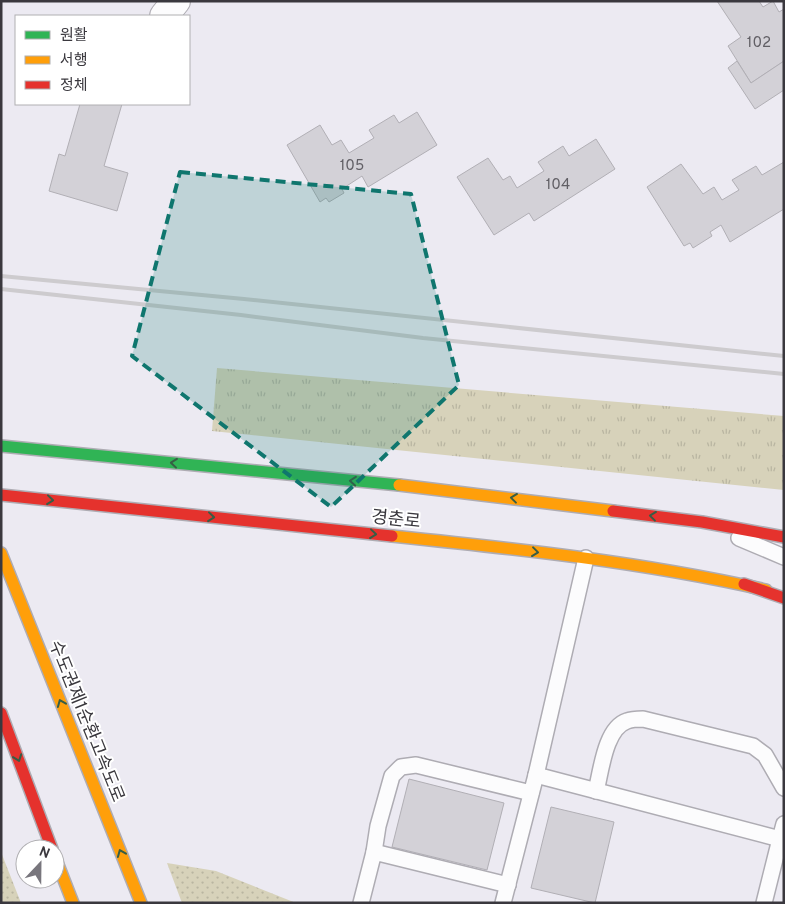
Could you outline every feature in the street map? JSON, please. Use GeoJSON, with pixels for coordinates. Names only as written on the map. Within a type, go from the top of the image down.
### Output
{"type":"FeatureCollection","features":[{"type":"Feature","properties":{"kind":"main road","name":"경춘로"},"geometry":{"type":"LineString","coordinates":[[1,446],[458,491],[702,522],[784,537]]}},
{"type":"Feature","properties":{"kind":"main road","name":"경춘로"},"geometry":{"type":"LineString","coordinates":[[1,495],[453,542],[586,558],[744,584],[784,596]]}},
{"type":"Feature","properties":{"kind":"main road","name":"수도권제1순환고속도로"},"geometry":{"type":"LineString","coordinates":[[1,553],[140,901]]}},
{"type":"Feature","properties":{"kind":"main road"},"geometry":{"type":"LineString","coordinates":[[1,713],[48,839]]}},
{"type":"Feature","properties":{"kind":"main road"},"geometry":{"type":"LineString","coordinates":[[65,884],[70,898]]}},
{"type":"Feature","properties":{"kind":"street"},"geometry":{"type":"LineString","coordinates":[[165,15],[176,1]]}},
{"type":"Feature","properties":{"kind":"lane"},"geometry":{"type":"LineString","coordinates":[[702,522],[784,557]]}},
{"type":"Feature","properties":{"kind":"lane"},"geometry":{"type":"LineString","coordinates":[[503,903],[536,775],[586,558]]}},
{"type":"Feature","properties":{"kind":"lane"},"geometry":{"type":"LineString","coordinates":[[596,791],[613,730],[626,721],[643,719],[753,746],[765,755],[784,788]]}},
{"type":"Feature","properties":{"kind":"lane"},"geometry":{"type":"LineString","coordinates":[[361,903],[374,852],[378,826],[392,776],[401,767],[416,765],[531,793]]}},
{"type":"Feature","properties":{"kind":"lane"},"geometry":{"type":"LineString","coordinates":[[536,775],[780,839]]}},
{"type":"Feature","properties":{"kind":"lane"},"geometry":{"type":"LineString","coordinates":[[764,903],[784,824]]}},
{"type":"Feature","properties":{"kind":"lane"},"geometry":{"type":"LineString","coordinates":[[374,852],[508,885]]}},
{"type":"Feature","properties":{"kind":"highlighted area"},"geometry":{"type":"Polygon","coordinates":[[[180,172],[411,194],[459,385],[331,507],[132,356],[180,172]]]}},
{"type":"Feature","properties":{"kind":"green space"},"geometry":{"type":"Polygon","coordinates":[[[217,368],[784,416],[784,490],[212,431],[217,368]]]}},
{"type":"Feature","properties":{"kind":"green space"},"geometry":{"type":"Polygon","coordinates":[[[1,852],[21,903],[1,903],[1,852]]]}},
{"type":"Feature","properties":{"kind":"green space"},"geometry":{"type":"Polygon","coordinates":[[[167,863],[216,871],[296,903],[182,903],[167,863]]]}},
{"type":"Feature","properties":{"kind":"building"},"geometry":{"type":"Polygon","coordinates":[[[717,1],[759,1],[763,7],[773,1],[779,12],[784,9],[784,61],[751,83],[728,46],[741,37],[717,1]]]}},
{"type":"Feature","properties":{"kind":"building"},"geometry":{"type":"Polygon","coordinates":[[[737,61],[751,83],[784,61],[784,90],[755,109],[728,68],[737,61]]]}},
{"type":"Feature","properties":{"kind":"building"},"geometry":{"type":"Polygon","coordinates":[[[80,105],[122,105],[104,166],[128,173],[117,211],[49,191],[59,154],[65,156],[80,105]]]}},
{"type":"Feature","properties":{"kind":"building"},"geometry":{"type":"Polygon","coordinates":[[[417,112],[437,145],[368,187],[362,176],[342,189],[344,193],[329,202],[326,198],[320,202],[287,145],[320,125],[332,145],[341,140],[349,153],[374,138],[369,130],[394,115],[399,123],[417,112]]]}},
{"type":"Feature","properties":{"kind":"building"},"geometry":{"type":"Polygon","coordinates":[[[596,139],[615,169],[534,221],[529,213],[494,235],[457,177],[488,158],[503,180],[510,176],[517,188],[544,171],[538,162],[563,146],[569,156],[596,139]]]}},
{"type":"Feature","properties":{"kind":"building"},"geometry":{"type":"Polygon","coordinates":[[[784,162],[784,209],[730,242],[721,225],[710,232],[712,236],[693,248],[690,243],[684,246],[647,187],[681,164],[703,194],[714,187],[722,200],[739,190],[732,180],[756,166],[762,175],[784,162]]]}},
{"type":"Feature","properties":{"kind":"building"},"geometry":{"type":"Polygon","coordinates":[[[409,779],[504,803],[487,870],[392,847],[409,779]]]}},
{"type":"Feature","properties":{"kind":"building"},"geometry":{"type":"Polygon","coordinates":[[[551,807],[614,822],[595,903],[531,888],[551,807]]]}},
{"type":"Feature","properties":{"kind":"railway"},"geometry":{"type":"LineString","coordinates":[[1,276],[244,299],[784,356]]}},
{"type":"Feature","properties":{"kind":"railway"},"geometry":{"type":"LineString","coordinates":[[1,289],[241,315],[423,338],[784,374]]}},
{"type":"Feature","properties":{"kind":"traffic: fast"},"geometry":{"type":"LineString","coordinates":[[1,446],[399,485]]}},
{"type":"Feature","properties":{"kind":"traffic: slow"},"geometry":{"type":"LineString","coordinates":[[399,485],[613,511]]}},
{"type":"Feature","properties":{"kind":"traffic: slow"},"geometry":{"type":"LineString","coordinates":[[392,536],[533,551],[627,564],[766,590]]}},
{"type":"Feature","properties":{"kind":"traffic: slow"},"geometry":{"type":"LineString","coordinates":[[1,553],[141,903]]}},
{"type":"Feature","properties":{"kind":"traffic: slow"},"geometry":{"type":"LineString","coordinates":[[65,883],[73,903]]}},
{"type":"Feature","properties":{"kind":"traffic: jam"},"geometry":{"type":"LineString","coordinates":[[1,495],[392,536]]}},
{"type":"Feature","properties":{"kind":"traffic: jam"},"geometry":{"type":"LineString","coordinates":[[613,511],[702,522],[784,537]]}},
{"type":"Feature","properties":{"kind":"traffic: jam"},"geometry":{"type":"LineString","coordinates":[[744,584],[784,598]]}},
{"type":"Feature","properties":{"kind":"traffic: jam"},"geometry":{"type":"LineString","coordinates":[[1,713],[48,839]]}}]}
